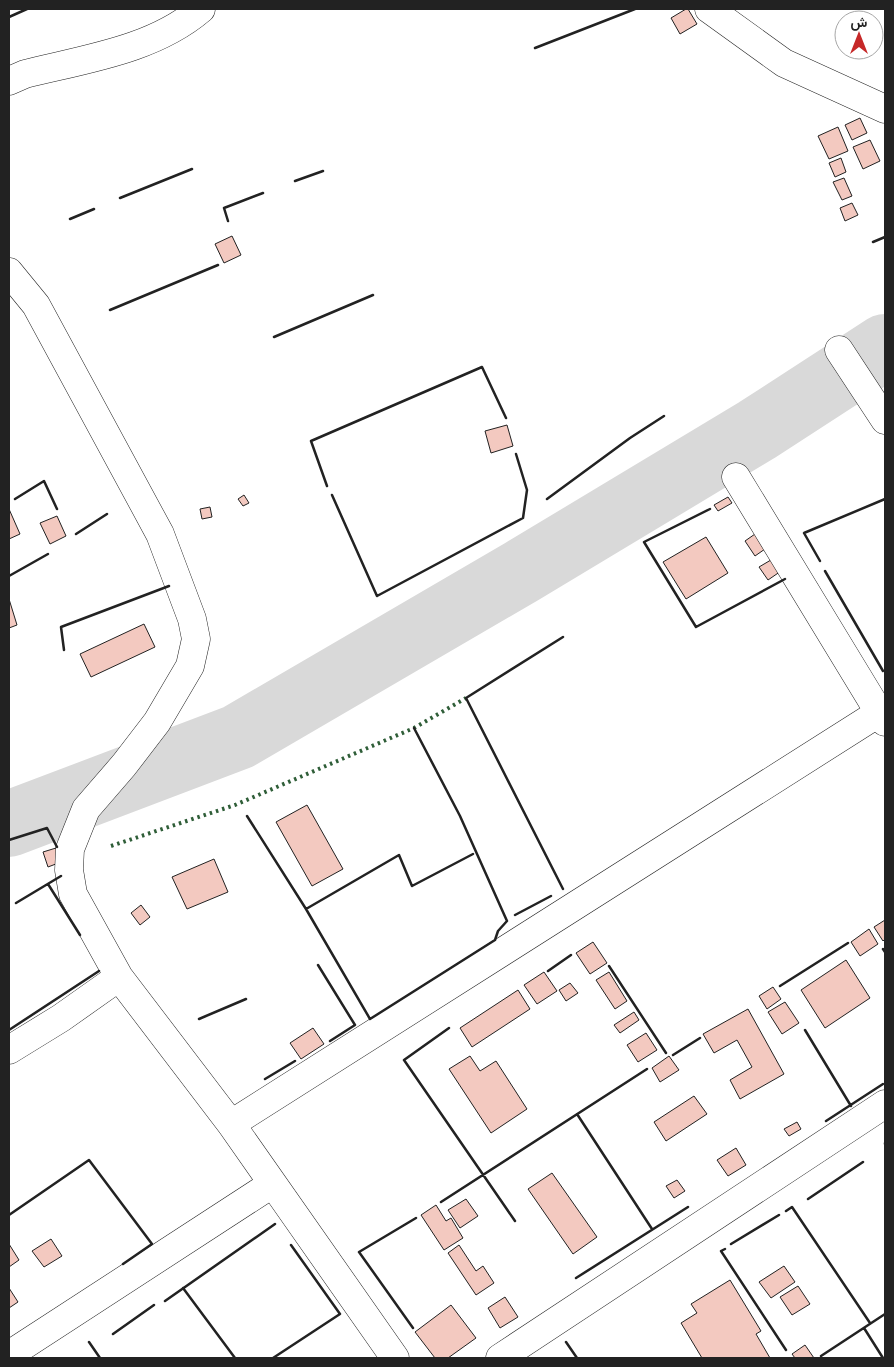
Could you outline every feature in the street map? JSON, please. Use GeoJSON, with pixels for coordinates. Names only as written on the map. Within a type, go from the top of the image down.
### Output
{"type":"FeatureCollection","features":[{"type":"Feature","properties":{"kind":"street"},"geometry":{"type":"LineString","coordinates":[[9,81],[25,74],[144,43],[187,21],[201,9]]}},
{"type":"Feature","properties":{"kind":"street"},"geometry":{"type":"LineString","coordinates":[[709,9],[784,62],[885,109]]}},
{"type":"Feature","properties":{"kind":"street"},"geometry":{"type":"LineString","coordinates":[[9,272],[36,305],[160,534],[192,619],[196,638],[190,666],[157,722],[124,765],[86,809],[70,849],[69,870],[73,894],[119,977],[231,1124],[272,1184],[320,1248],[395,1358]]}},
{"type":"Feature","properties":{"kind":"street"},"geometry":{"type":"LineString","coordinates":[[839,350],[885,420]]}},
{"type":"Feature","properties":{"kind":"street"},"geometry":{"type":"LineString","coordinates":[[231,1124],[883,715],[736,477]]}},
{"type":"Feature","properties":{"kind":"street"},"geometry":{"type":"LineString","coordinates":[[9,1050],[62,1018],[119,977]]}},
{"type":"Feature","properties":{"kind":"street"},"geometry":{"type":"LineString","coordinates":[[500,1358],[885,1104]]}},
{"type":"Feature","properties":{"kind":"street"},"geometry":{"type":"LineString","coordinates":[[9,1355],[272,1184]]}},
{"type":"Feature","properties":{"kind":"building"},"geometry":{"type":"Polygon","coordinates":[[[688,9],[697,24],[680,34],[671,18],[688,9]]]}},
{"type":"Feature","properties":{"kind":"building"},"geometry":{"type":"Polygon","coordinates":[[[860,118],[867,133],[852,140],[845,125],[860,118]]]}},
{"type":"Feature","properties":{"kind":"building"},"geometry":{"type":"Polygon","coordinates":[[[838,127],[848,151],[829,159],[818,136],[838,127]]]}},
{"type":"Feature","properties":{"kind":"building"},"geometry":{"type":"Polygon","coordinates":[[[870,140],[880,161],[863,169],[853,147],[870,140]]]}},
{"type":"Feature","properties":{"kind":"building"},"geometry":{"type":"Polygon","coordinates":[[[841,158],[846,172],[835,177],[829,163],[841,158]]]}},
{"type":"Feature","properties":{"kind":"building"},"geometry":{"type":"Polygon","coordinates":[[[844,178],[852,196],[842,200],[833,182],[844,178]]]}},
{"type":"Feature","properties":{"kind":"building"},"geometry":{"type":"Polygon","coordinates":[[[852,203],[858,215],[845,221],[840,208],[852,203]]]}},
{"type":"Feature","properties":{"kind":"building"},"geometry":{"type":"Polygon","coordinates":[[[232,236],[241,255],[224,263],[215,244],[232,236]]]}},
{"type":"Feature","properties":{"kind":"building"},"geometry":{"type":"Polygon","coordinates":[[[507,425],[513,446],[491,453],[485,431],[507,425]]]}},
{"type":"Feature","properties":{"kind":"building"},"geometry":{"type":"Polygon","coordinates":[[[244,495],[249,503],[243,506],[238,499],[244,495]]]}},
{"type":"Feature","properties":{"kind":"building"},"geometry":{"type":"Polygon","coordinates":[[[728,497],[732,503],[718,511],[714,505],[728,497]]]}},
{"type":"Feature","properties":{"kind":"building"},"geometry":{"type":"Polygon","coordinates":[[[210,507],[212,517],[202,519],[200,509],[210,507]]]}},
{"type":"Feature","properties":{"kind":"building"},"geometry":{"type":"Polygon","coordinates":[[[9,509],[20,534],[9,539],[9,509]]]}},
{"type":"Feature","properties":{"kind":"building"},"geometry":{"type":"Polygon","coordinates":[[[57,516],[66,536],[50,544],[40,523],[57,516]]]}},
{"type":"Feature","properties":{"kind":"building"},"geometry":{"type":"Polygon","coordinates":[[[755,534],[765,549],[755,556],[745,541],[755,534]]]}},
{"type":"Feature","properties":{"kind":"building"},"geometry":{"type":"Polygon","coordinates":[[[706,537],[728,573],[686,599],[663,562],[706,537]]]}},
{"type":"Feature","properties":{"kind":"building"},"geometry":{"type":"Polygon","coordinates":[[[776,557],[784,569],[768,580],[759,567],[776,557]]]}},
{"type":"Feature","properties":{"kind":"building"},"geometry":{"type":"Polygon","coordinates":[[[9,599],[17,625],[9,628],[9,599]]]}},
{"type":"Feature","properties":{"kind":"building"},"geometry":{"type":"Polygon","coordinates":[[[144,624],[155,647],[91,677],[80,654],[144,624]]]}},
{"type":"Feature","properties":{"kind":"building"},"geometry":{"type":"Polygon","coordinates":[[[307,805],[343,869],[312,886],[276,822],[307,805]]]}},
{"type":"Feature","properties":{"kind":"building"},"geometry":{"type":"Polygon","coordinates":[[[56,848],[61,862],[48,867],[43,852],[56,848]]]}},
{"type":"Feature","properties":{"kind":"building"},"geometry":{"type":"Polygon","coordinates":[[[214,859],[228,892],[187,909],[172,877],[214,859]]]}},
{"type":"Feature","properties":{"kind":"building"},"geometry":{"type":"Polygon","coordinates":[[[141,905],[150,917],[140,925],[131,913],[141,905]]]}},
{"type":"Feature","properties":{"kind":"building"},"geometry":{"type":"Polygon","coordinates":[[[885,920],[885,939],[883,941],[874,927],[885,920]]]}},
{"type":"Feature","properties":{"kind":"building"},"geometry":{"type":"Polygon","coordinates":[[[869,929],[878,944],[860,956],[851,942],[869,929]]]}},
{"type":"Feature","properties":{"kind":"building"},"geometry":{"type":"Polygon","coordinates":[[[593,942],[607,963],[590,974],[576,953],[593,942]]]}},
{"type":"Feature","properties":{"kind":"building"},"geometry":{"type":"Polygon","coordinates":[[[846,960],[870,998],[825,1028],[801,990],[846,960]]]}},
{"type":"Feature","properties":{"kind":"building"},"geometry":{"type":"Polygon","coordinates":[[[544,972],[557,991],[537,1004],[524,985],[544,972]]]}},
{"type":"Feature","properties":{"kind":"building"},"geometry":{"type":"Polygon","coordinates":[[[609,972],[627,1001],[615,1009],[596,980],[609,972]]]}},
{"type":"Feature","properties":{"kind":"building"},"geometry":{"type":"Polygon","coordinates":[[[570,983],[578,993],[566,1001],[559,990],[570,983]]]}},
{"type":"Feature","properties":{"kind":"building"},"geometry":{"type":"Polygon","coordinates":[[[773,987],[781,999],[767,1009],[759,996],[773,987]]]}},
{"type":"Feature","properties":{"kind":"building"},"geometry":{"type":"Polygon","coordinates":[[[518,990],[530,1009],[472,1047],[460,1028],[518,990]]]}},
{"type":"Feature","properties":{"kind":"building"},"geometry":{"type":"Polygon","coordinates":[[[785,1002],[799,1023],[782,1034],[768,1012],[785,1002]]]}},
{"type":"Feature","properties":{"kind":"building"},"geometry":{"type":"Polygon","coordinates":[[[748,1009],[784,1074],[740,1099],[730,1080],[752,1067],[737,1040],[714,1053],[703,1034],[748,1009]]]}},
{"type":"Feature","properties":{"kind":"building"},"geometry":{"type":"Polygon","coordinates":[[[634,1012],[639,1020],[620,1033],[614,1025],[634,1012]]]}},
{"type":"Feature","properties":{"kind":"building"},"geometry":{"type":"Polygon","coordinates":[[[313,1028],[324,1044],[301,1059],[290,1043],[313,1028]]]}},
{"type":"Feature","properties":{"kind":"building"},"geometry":{"type":"Polygon","coordinates":[[[646,1033],[657,1050],[638,1062],[627,1045],[646,1033]]]}},
{"type":"Feature","properties":{"kind":"building"},"geometry":{"type":"Polygon","coordinates":[[[470,1056],[480,1071],[496,1061],[527,1109],[491,1133],[449,1069],[470,1056]]]}},
{"type":"Feature","properties":{"kind":"building"},"geometry":{"type":"Polygon","coordinates":[[[669,1056],[679,1070],[660,1082],[652,1068],[669,1056]]]}},
{"type":"Feature","properties":{"kind":"building"},"geometry":{"type":"Polygon","coordinates":[[[694,1096],[707,1114],[666,1141],[654,1122],[694,1096]]]}},
{"type":"Feature","properties":{"kind":"building"},"geometry":{"type":"Polygon","coordinates":[[[797,1122],[801,1129],[789,1136],[784,1129],[797,1122]]]}},
{"type":"Feature","properties":{"kind":"building"},"geometry":{"type":"Polygon","coordinates":[[[736,1148],[746,1165],[728,1176],[717,1160],[736,1148]]]}},
{"type":"Feature","properties":{"kind":"building"},"geometry":{"type":"Polygon","coordinates":[[[552,1173],[597,1237],[573,1254],[528,1189],[552,1173]]]}},
{"type":"Feature","properties":{"kind":"building"},"geometry":{"type":"Polygon","coordinates":[[[677,1180],[685,1191],[674,1198],[666,1186],[677,1180]]]}},
{"type":"Feature","properties":{"kind":"building"},"geometry":{"type":"Polygon","coordinates":[[[466,1199],[478,1216],[460,1228],[448,1210],[466,1199]]]}},
{"type":"Feature","properties":{"kind":"building"},"geometry":{"type":"Polygon","coordinates":[[[436,1205],[446,1221],[451,1218],[463,1238],[444,1250],[421,1215],[436,1205]]]}},
{"type":"Feature","properties":{"kind":"building"},"geometry":{"type":"Polygon","coordinates":[[[51,1239],[62,1256],[44,1267],[32,1251],[51,1239]]]}},
{"type":"Feature","properties":{"kind":"building"},"geometry":{"type":"Polygon","coordinates":[[[9,1244],[19,1260],[9,1267],[9,1244]]]}},
{"type":"Feature","properties":{"kind":"building"},"geometry":{"type":"Polygon","coordinates":[[[459,1245],[476,1271],[483,1266],[494,1283],[476,1295],[448,1253],[459,1245]]]}},
{"type":"Feature","properties":{"kind":"building"},"geometry":{"type":"Polygon","coordinates":[[[784,1266],[795,1282],[771,1298],[759,1282],[784,1266]]]}},
{"type":"Feature","properties":{"kind":"building"},"geometry":{"type":"Polygon","coordinates":[[[730,1280],[761,1331],[756,1334],[770,1358],[702,1358],[681,1323],[697,1313],[691,1304],[730,1280]]]}},
{"type":"Feature","properties":{"kind":"building"},"geometry":{"type":"Polygon","coordinates":[[[798,1286],[810,1304],[792,1315],[780,1297],[798,1286]]]}},
{"type":"Feature","properties":{"kind":"building"},"geometry":{"type":"Polygon","coordinates":[[[9,1288],[18,1302],[9,1308],[9,1288]]]}},
{"type":"Feature","properties":{"kind":"building"},"geometry":{"type":"Polygon","coordinates":[[[505,1297],[518,1317],[500,1328],[488,1308],[505,1297]]]}},
{"type":"Feature","properties":{"kind":"building"},"geometry":{"type":"Polygon","coordinates":[[[451,1305],[476,1338],[448,1358],[435,1358],[415,1332],[451,1305]]]}},
{"type":"Feature","properties":{"kind":"building"},"geometry":{"type":"Polygon","coordinates":[[[805,1345],[814,1358],[795,1358],[792,1354],[805,1345]]]}},
{"type":"Feature","properties":{"kind":"waterway"},"geometry":{"type":"LineString","coordinates":[[9,824],[238,737],[521,572],[757,430],[885,347]]}},
{"type":"Feature","properties":{"kind":"hedge"},"geometry":{"type":"LineString","coordinates":[[111,846],[235,805],[414,728],[466,698]]}},
{"type":"Feature","properties":{"kind":"wall"},"geometry":{"type":"LineString","coordinates":[[9,17],[27,9]]}},
{"type":"Feature","properties":{"kind":"wall"},"geometry":{"type":"LineString","coordinates":[[535,48],[635,9]]}},
{"type":"Feature","properties":{"kind":"wall"},"geometry":{"type":"LineString","coordinates":[[120,198],[192,169]]}},
{"type":"Feature","properties":{"kind":"wall"},"geometry":{"type":"LineString","coordinates":[[295,181],[323,171]]}},
{"type":"Feature","properties":{"kind":"wall"},"geometry":{"type":"LineString","coordinates":[[228,221],[224,208],[263,193]]}},
{"type":"Feature","properties":{"kind":"wall"},"geometry":{"type":"LineString","coordinates":[[70,219],[94,209]]}},
{"type":"Feature","properties":{"kind":"wall"},"geometry":{"type":"LineString","coordinates":[[873,242],[885,237]]}},
{"type":"Feature","properties":{"kind":"wall"},"geometry":{"type":"LineString","coordinates":[[110,310],[218,265]]}},
{"type":"Feature","properties":{"kind":"wall"},"geometry":{"type":"LineString","coordinates":[[274,337],[373,295]]}},
{"type":"Feature","properties":{"kind":"wall"},"geometry":{"type":"LineString","coordinates":[[327,486],[311,441],[482,367],[506,418]]}},
{"type":"Feature","properties":{"kind":"wall"},"geometry":{"type":"LineString","coordinates":[[547,499],[630,438],[664,416]]}},
{"type":"Feature","properties":{"kind":"wall"},"geometry":{"type":"LineString","coordinates":[[332,495],[377,596],[523,518],[527,490],[516,454]]}},
{"type":"Feature","properties":{"kind":"wall"},"geometry":{"type":"LineString","coordinates":[[15,499],[44,481],[57,509]]}},
{"type":"Feature","properties":{"kind":"wall"},"geometry":{"type":"LineString","coordinates":[[820,561],[804,533],[885,499]]}},
{"type":"Feature","properties":{"kind":"wall"},"geometry":{"type":"LineString","coordinates":[[710,509],[644,542],[696,627],[785,579]]}},
{"type":"Feature","properties":{"kind":"wall"},"geometry":{"type":"LineString","coordinates":[[76,534],[107,514]]}},
{"type":"Feature","properties":{"kind":"wall"},"geometry":{"type":"LineString","coordinates":[[9,576],[48,554]]}},
{"type":"Feature","properties":{"kind":"wall"},"geometry":{"type":"LineString","coordinates":[[825,571],[883,671]]}},
{"type":"Feature","properties":{"kind":"wall"},"geometry":{"type":"LineString","coordinates":[[64,650],[61,627],[169,586]]}},
{"type":"Feature","properties":{"kind":"wall"},"geometry":{"type":"LineString","coordinates":[[563,637],[466,698],[563,889]]}},
{"type":"Feature","properties":{"kind":"wall"},"geometry":{"type":"LineString","coordinates":[[247,816],[306,909],[370,1019],[495,940],[498,931],[507,921],[460,816],[414,728]]}},
{"type":"Feature","properties":{"kind":"wall"},"geometry":{"type":"LineString","coordinates":[[9,840],[47,828],[57,847]]}},
{"type":"Feature","properties":{"kind":"wall"},"geometry":{"type":"LineString","coordinates":[[306,909],[399,855],[412,886],[473,854]]}},
{"type":"Feature","properties":{"kind":"wall"},"geometry":{"type":"LineString","coordinates":[[16,903],[61,876]]}},
{"type":"Feature","properties":{"kind":"wall"},"geometry":{"type":"LineString","coordinates":[[48,884],[80,935]]}},
{"type":"Feature","properties":{"kind":"wall"},"geometry":{"type":"LineString","coordinates":[[515,915],[551,896]]}},
{"type":"Feature","properties":{"kind":"wall"},"geometry":{"type":"LineString","coordinates":[[780,986],[848,943]]}},
{"type":"Feature","properties":{"kind":"wall"},"geometry":{"type":"LineString","coordinates":[[548,971],[571,955]]}},
{"type":"Feature","properties":{"kind":"wall"},"geometry":{"type":"LineString","coordinates":[[318,965],[355,1025],[330,1041]]}},
{"type":"Feature","properties":{"kind":"wall"},"geometry":{"type":"LineString","coordinates":[[609,966],[666,1053]]}},
{"type":"Feature","properties":{"kind":"wall"},"geometry":{"type":"LineString","coordinates":[[9,1030],[99,971]]}},
{"type":"Feature","properties":{"kind":"wall"},"geometry":{"type":"LineString","coordinates":[[199,1019],[246,999]]}},
{"type":"Feature","properties":{"kind":"wall"},"geometry":{"type":"LineString","coordinates":[[449,1028],[404,1060],[515,1221]]}},
{"type":"Feature","properties":{"kind":"wall"},"geometry":{"type":"LineString","coordinates":[[805,1030],[851,1106]]}},
{"type":"Feature","properties":{"kind":"wall"},"geometry":{"type":"LineString","coordinates":[[673,1055],[700,1038]]}},
{"type":"Feature","properties":{"kind":"wall"},"geometry":{"type":"LineString","coordinates":[[265,1079],[295,1061]]}},
{"type":"Feature","properties":{"kind":"wall"},"geometry":{"type":"LineString","coordinates":[[441,1202],[647,1069]]}},
{"type":"Feature","properties":{"kind":"wall"},"geometry":{"type":"LineString","coordinates":[[826,1121],[883,1084]]}},
{"type":"Feature","properties":{"kind":"wall"},"geometry":{"type":"LineString","coordinates":[[577,1114],[652,1229]]}},
{"type":"Feature","properties":{"kind":"wall"},"geometry":{"type":"LineString","coordinates":[[9,1215],[89,1160],[152,1244],[123,1264]]}},
{"type":"Feature","properties":{"kind":"wall"},"geometry":{"type":"LineString","coordinates":[[808,1199],[863,1162]]}},
{"type":"Feature","properties":{"kind":"wall"},"geometry":{"type":"LineString","coordinates":[[576,1278],[688,1207]]}},
{"type":"Feature","properties":{"kind":"wall"},"geometry":{"type":"LineString","coordinates":[[786,1211],[792,1207],[870,1323]]}},
{"type":"Feature","properties":{"kind":"wall"},"geometry":{"type":"LineString","coordinates":[[731,1244],[779,1215]]}},
{"type":"Feature","properties":{"kind":"wall"},"geometry":{"type":"LineString","coordinates":[[413,1328],[359,1252],[416,1218]]}},
{"type":"Feature","properties":{"kind":"wall"},"geometry":{"type":"LineString","coordinates":[[165,1301],[275,1224]]}},
{"type":"Feature","properties":{"kind":"wall"},"geometry":{"type":"LineString","coordinates":[[273,1358],[340,1314],[291,1245]]}},
{"type":"Feature","properties":{"kind":"wall"},"geometry":{"type":"LineString","coordinates":[[725,1249],[721,1251],[786,1350]]}},
{"type":"Feature","properties":{"kind":"wall"},"geometry":{"type":"LineString","coordinates":[[183,1288],[235,1358]]}},
{"type":"Feature","properties":{"kind":"wall"},"geometry":{"type":"LineString","coordinates":[[113,1334],[154,1305]]}},
{"type":"Feature","properties":{"kind":"wall"},"geometry":{"type":"LineString","coordinates":[[821,1356],[885,1314]]}},
{"type":"Feature","properties":{"kind":"wall"},"geometry":{"type":"LineString","coordinates":[[864,1328],[883,1358]]}},
{"type":"Feature","properties":{"kind":"wall"},"geometry":{"type":"LineString","coordinates":[[89,1342],[100,1358]]}},
{"type":"Feature","properties":{"kind":"wall"},"geometry":{"type":"LineString","coordinates":[[566,1342],[577,1358]]}}]}
